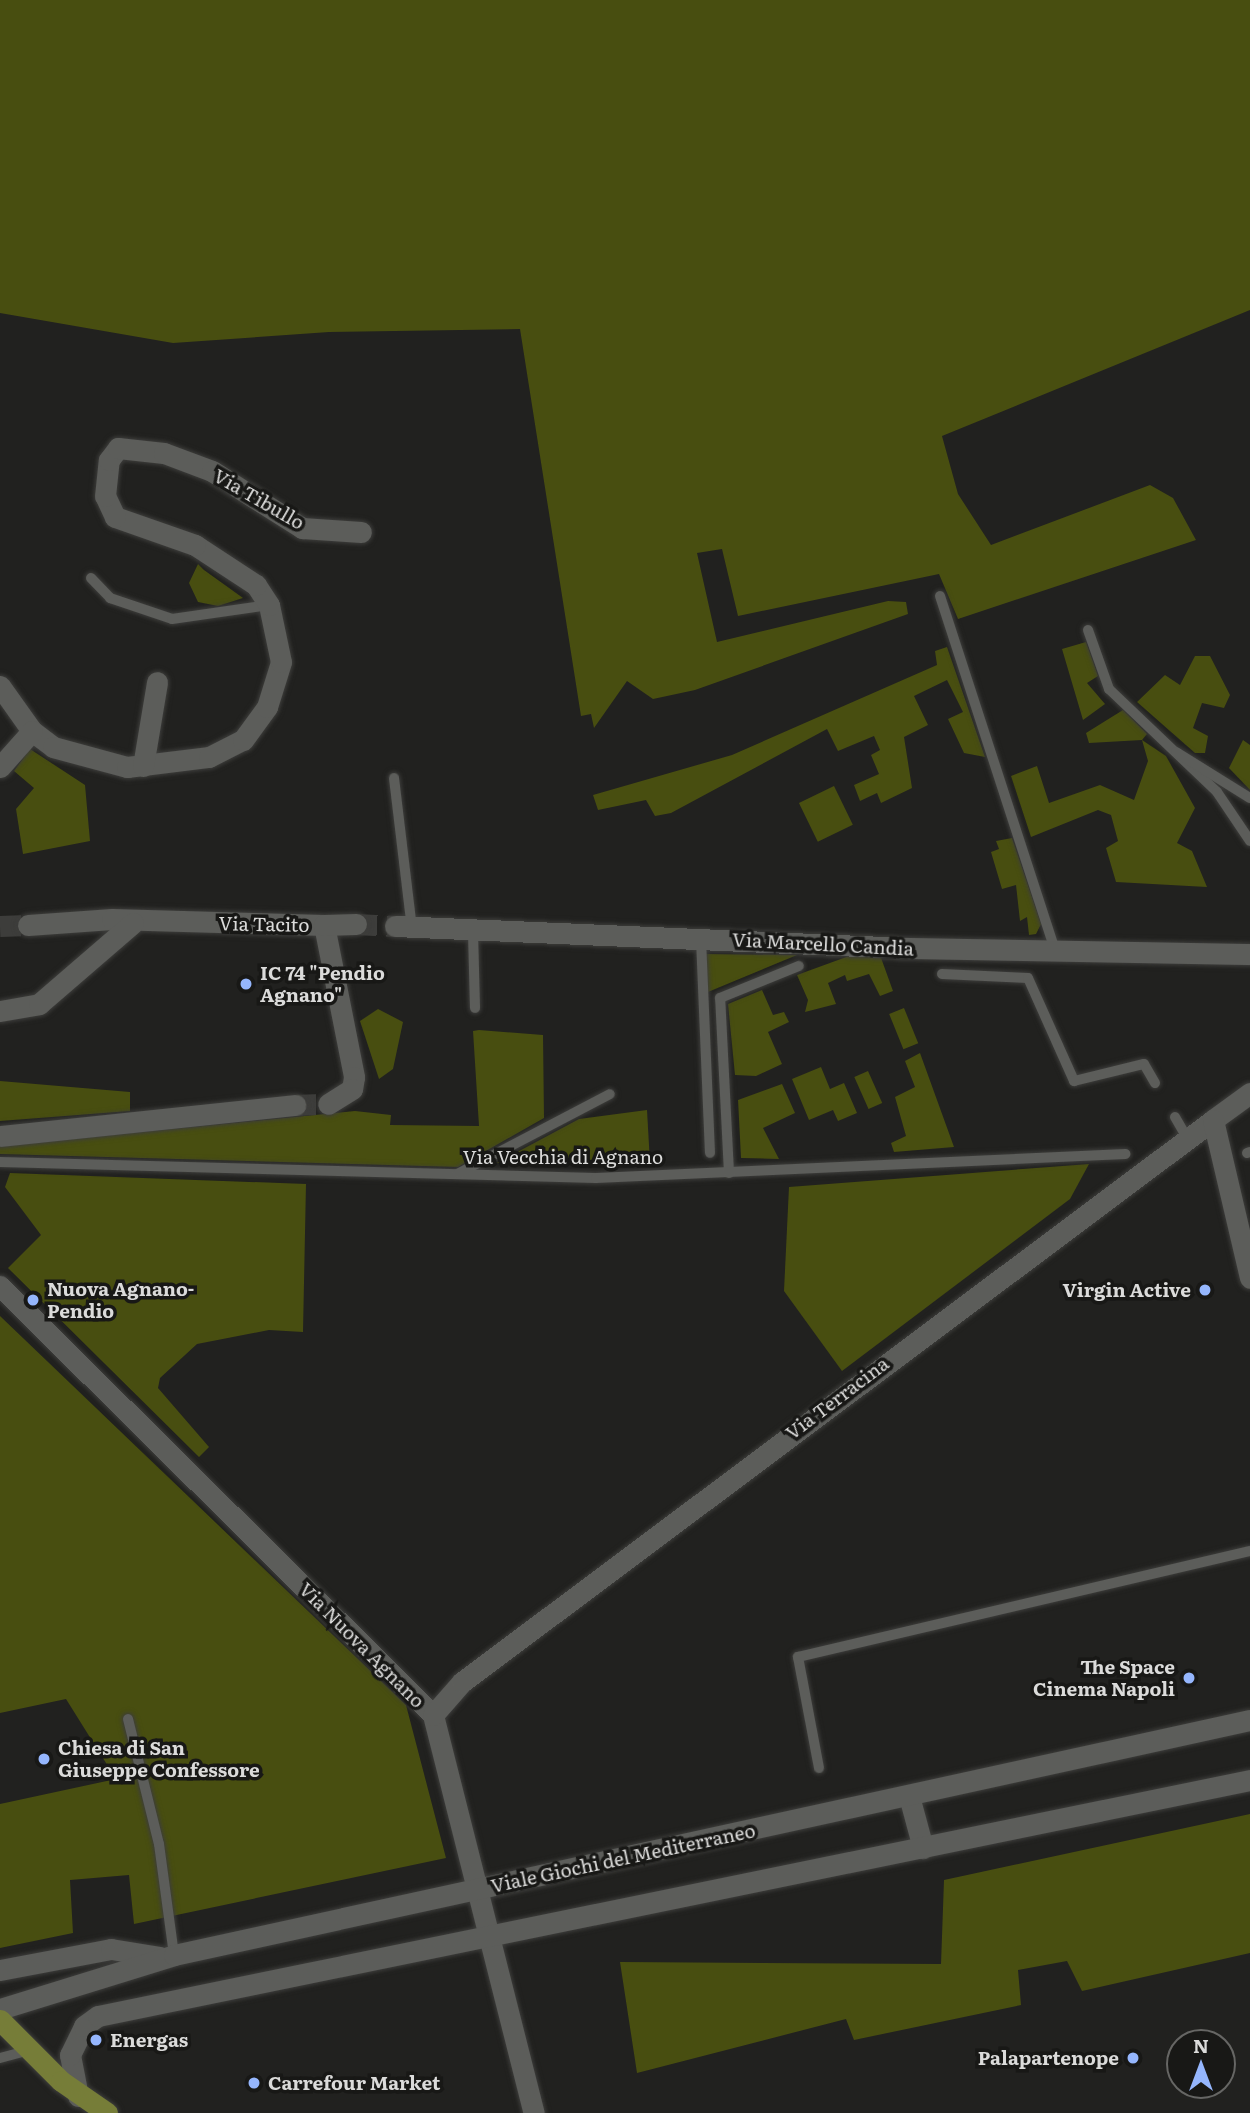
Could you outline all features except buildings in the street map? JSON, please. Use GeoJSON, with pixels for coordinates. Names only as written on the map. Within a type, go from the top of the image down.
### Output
{"type":"FeatureCollection","features":[{"type":"Feature","properties":{"kind":"main road"},"geometry":{"type":"LineString","coordinates":[[0,2020],[78,2096],[107,2113]]}},
{"type":"Feature","properties":{"kind":"street","name":"Via Tibullo"},"geometry":{"type":"LineString","coordinates":[[32,731],[76,758],[143,766],[209,757],[256,727],[281,662],[269,605],[256,585],[195,545],[115,517],[105,496],[112,451],[164,453],[212,471],[302,528],[361,532]]}},
{"type":"Feature","properties":{"kind":"street"},"geometry":{"type":"LineString","coordinates":[[143,766],[157,682]]}},
{"type":"Feature","properties":{"kind":"street"},"geometry":{"type":"LineString","coordinates":[[0,686],[32,731],[0,767]]}},
{"type":"Feature","properties":{"kind":"street"},"geometry":{"type":"LineString","coordinates":[[0,1011],[39,1004],[133,923]]}},
{"type":"Feature","properties":{"kind":"street"},"geometry":{"type":"LineString","coordinates":[[324,925],[356,924]]}},
{"type":"Feature","properties":{"kind":"street","name":"Via Tacito"},"geometry":{"type":"LineString","coordinates":[[29,925],[324,925],[354,1077],[352,1089],[328,1104]]}},
{"type":"Feature","properties":{"kind":"street","name":"Via Marcello Candia"},"geometry":{"type":"LineString","coordinates":[[404,927],[473,932],[1056,953],[1250,954]]}},
{"type":"Feature","properties":{"kind":"street","name":"Via Terracina"},"geometry":{"type":"LineString","coordinates":[[433,1715],[462,1682],[1250,1093]]}},
{"type":"Feature","properties":{"kind":"street"},"geometry":{"type":"LineString","coordinates":[[0,1136],[295,1105]]}},
{"type":"Feature","properties":{"kind":"street"},"geometry":{"type":"LineString","coordinates":[[1213,1120],[1250,1278]]}},
{"type":"Feature","properties":{"kind":"street","name":"Via Nuova Agnano"},"geometry":{"type":"LineString","coordinates":[[0,1286],[433,1715],[534,2113]]}},
{"type":"Feature","properties":{"kind":"street","name":"Viale Giochi del Mediterraneo"},"geometry":{"type":"LineString","coordinates":[[0,2009],[168,1956],[1250,1720]]}},
{"type":"Feature","properties":{"kind":"street"},"geometry":{"type":"LineString","coordinates":[[78,2096],[69,2055],[98,2016],[491,1938],[1250,1780]]}},
{"type":"Feature","properties":{"kind":"street"},"geometry":{"type":"LineString","coordinates":[[909,1796],[923,1848]]}},
{"type":"Feature","properties":{"kind":"street"},"geometry":{"type":"LineString","coordinates":[[0,1970],[111,1949],[168,1956]]}},
{"type":"Feature","properties":{"kind":"lane"},"geometry":{"type":"LineString","coordinates":[[91,578],[110,598],[172,620],[269,605]]}},
{"type":"Feature","properties":{"kind":"lane"},"geometry":{"type":"LineString","coordinates":[[940,596],[1056,953]]}},
{"type":"Feature","properties":{"kind":"lane"},"geometry":{"type":"LineString","coordinates":[[1088,630],[1109,689],[1217,792],[1250,841]]}},
{"type":"Feature","properties":{"kind":"lane"},"geometry":{"type":"LineString","coordinates":[[1170,750],[1250,798]]}},
{"type":"Feature","properties":{"kind":"lane"},"geometry":{"type":"LineString","coordinates":[[394,778],[404,927]]}},
{"type":"Feature","properties":{"kind":"lane"},"geometry":{"type":"LineString","coordinates":[[473,932],[475,1008]]}},
{"type":"Feature","properties":{"kind":"lane"},"geometry":{"type":"LineString","coordinates":[[701,939],[710,1153]]}},
{"type":"Feature","properties":{"kind":"lane"},"geometry":{"type":"LineString","coordinates":[[729,1173],[720,998],[799,966]]}},
{"type":"Feature","properties":{"kind":"lane"},"geometry":{"type":"LineString","coordinates":[[942,975],[1028,978],[1074,1081],[1144,1064],[1155,1083]]}},
{"type":"Feature","properties":{"kind":"lane"},"geometry":{"type":"LineString","coordinates":[[457,1175],[610,1094]]}},
{"type":"Feature","properties":{"kind":"lane"},"geometry":{"type":"LineString","coordinates":[[1175,1117],[1187,1138]]}},
{"type":"Feature","properties":{"kind":"lane","name":"Via Vecchia di Agnano"},"geometry":{"type":"LineString","coordinates":[[0,1162],[457,1175],[729,1173],[1125,1154]]}},
{"type":"Feature","properties":{"kind":"lane"},"geometry":{"type":"LineString","coordinates":[[819,1768],[798,1657],[1250,1550]]}},
{"type":"Feature","properties":{"kind":"lane"},"geometry":{"type":"LineString","coordinates":[[128,1719],[159,1844],[168,1956]]}},
{"type":"Feature","properties":{"kind":"lane"},"geometry":{"type":"LineString","coordinates":[[0,2058],[30,2050]]}},
{"type":"Feature","properties":{"kind":"green space"},"geometry":{"type":"Polygon","coordinates":[[[0,0],[1250,0],[1250,310],[942,436],[958,494],[991,545],[1150,485],[1173,498],[1196,540],[958,619],[939,574],[738,616],[722,549],[697,553],[717,642],[888,601],[906,602],[908,614],[695,690],[653,699],[627,681],[594,728],[591,714],[581,716],[520,329],[329,332],[173,343],[0,313],[0,0]]]}},
{"type":"Feature","properties":{"kind":"green space"},"geometry":{"type":"Polygon","coordinates":[[[198,564],[243,598],[218,606],[198,602],[189,583],[198,564]]]}},
{"type":"Feature","properties":{"kind":"green space"},"geometry":{"type":"Polygon","coordinates":[[[1086,642],[1098,676],[1087,683],[1105,704],[1083,720],[1062,649],[1086,642]]]}},
{"type":"Feature","properties":{"kind":"green space"},"geometry":{"type":"Polygon","coordinates":[[[947,647],[985,757],[964,753],[948,719],[963,712],[947,680],[914,696],[928,725],[904,737],[912,788],[881,803],[877,793],[860,801],[854,785],[879,774],[871,755],[880,750],[874,736],[838,751],[827,729],[671,813],[655,816],[646,800],[598,810],[593,795],[732,755],[937,665],[935,651],[947,647]]]}},
{"type":"Feature","properties":{"kind":"green space"},"geometry":{"type":"Polygon","coordinates":[[[1195,656],[1210,656],[1230,695],[1224,708],[1202,703],[1193,728],[1208,736],[1205,753],[1195,753],[1137,702],[1165,675],[1180,685],[1195,656]]]}},
{"type":"Feature","properties":{"kind":"green space"},"geometry":{"type":"Polygon","coordinates":[[[1123,710],[1147,734],[1142,740],[1089,743],[1086,733],[1123,710]]]}},
{"type":"Feature","properties":{"kind":"green space"},"geometry":{"type":"Polygon","coordinates":[[[1142,740],[1166,756],[1195,808],[1177,843],[1192,851],[1207,887],[1116,882],[1106,848],[1118,841],[1111,815],[1098,810],[1031,837],[1011,776],[1037,766],[1049,803],[1100,785],[1134,800],[1148,761],[1142,740]]]}},
{"type":"Feature","properties":{"kind":"green space"},"geometry":{"type":"Polygon","coordinates":[[[1243,740],[1250,745],[1250,790],[1229,768],[1243,740]]]}},
{"type":"Feature","properties":{"kind":"green space"},"geometry":{"type":"Polygon","coordinates":[[[30,749],[85,785],[90,841],[23,854],[16,809],[34,788],[14,771],[30,749]]]}},
{"type":"Feature","properties":{"kind":"green space"},"geometry":{"type":"Polygon","coordinates":[[[834,786],[853,825],[818,842],[799,803],[834,786]]]}},
{"type":"Feature","properties":{"kind":"green space"},"geometry":{"type":"Polygon","coordinates":[[[1012,838],[1041,924],[1036,934],[1029,935],[1027,917],[1020,921],[1016,885],[1002,889],[991,852],[999,849],[996,841],[1012,838]]]}},
{"type":"Feature","properties":{"kind":"green space"},"geometry":{"type":"Polygon","coordinates":[[[706,954],[797,955],[708,992],[706,954]]]}},
{"type":"Feature","properties":{"kind":"green space"},"geometry":{"type":"Polygon","coordinates":[[[880,955],[893,991],[880,996],[869,974],[847,981],[845,975],[828,983],[836,1004],[805,1012],[808,1000],[797,975],[849,956],[880,955]]]}},
{"type":"Feature","properties":{"kind":"green space"},"geometry":{"type":"Polygon","coordinates":[[[762,990],[773,1015],[784,1012],[789,1022],[768,1032],[782,1064],[756,1076],[735,1075],[728,1004],[762,990]]]}},
{"type":"Feature","properties":{"kind":"green space"},"geometry":{"type":"Polygon","coordinates":[[[904,1008],[918,1043],[903,1049],[889,1014],[904,1008]]]}},
{"type":"Feature","properties":{"kind":"green space"},"geometry":{"type":"Polygon","coordinates":[[[378,1009],[403,1022],[393,1069],[379,1079],[360,1021],[378,1009]]]}},
{"type":"Feature","properties":{"kind":"green space"},"geometry":{"type":"Polygon","coordinates":[[[473,1031],[543,1035],[544,1118],[458,1167],[0,1154],[0,1146],[355,1111],[391,1115],[390,1125],[479,1126],[473,1031]]]}},
{"type":"Feature","properties":{"kind":"green space"},"geometry":{"type":"Polygon","coordinates":[[[920,1053],[954,1147],[894,1152],[891,1143],[906,1136],[895,1097],[915,1087],[905,1061],[920,1053]]]}},
{"type":"Feature","properties":{"kind":"green space"},"geometry":{"type":"Polygon","coordinates":[[[821,1067],[830,1089],[844,1083],[857,1113],[838,1121],[833,1110],[809,1120],[792,1079],[821,1067]]]}},
{"type":"Feature","properties":{"kind":"green space"},"geometry":{"type":"Polygon","coordinates":[[[868,1071],[882,1103],[869,1109],[854,1077],[868,1071]]]}},
{"type":"Feature","properties":{"kind":"green space"},"geometry":{"type":"Polygon","coordinates":[[[0,1081],[130,1092],[130,1111],[0,1121],[0,1081]]]}},
{"type":"Feature","properties":{"kind":"green space"},"geometry":{"type":"Polygon","coordinates":[[[782,1084],[795,1113],[763,1128],[779,1159],[741,1158],[738,1100],[782,1084]]]}},
{"type":"Feature","properties":{"kind":"green space"},"geometry":{"type":"Polygon","coordinates":[[[647,1110],[650,1163],[497,1163],[579,1119],[647,1110]]]}},
{"type":"Feature","properties":{"kind":"green space"},"geometry":{"type":"Polygon","coordinates":[[[1089,1164],[1070,1199],[842,1371],[784,1291],[789,1187],[1089,1164]]]}},
{"type":"Feature","properties":{"kind":"green space"},"geometry":{"type":"Polygon","coordinates":[[[10,1173],[306,1184],[303,1332],[269,1330],[197,1344],[160,1378],[158,1388],[209,1447],[199,1457],[8,1268],[41,1235],[5,1187],[10,1173]]]}},
{"type":"Feature","properties":{"kind":"green space"},"geometry":{"type":"Polygon","coordinates":[[[0,1316],[406,1705],[446,1858],[134,1924],[129,1875],[70,1880],[73,1933],[0,1948],[0,1804],[116,1779],[66,1699],[0,1713],[0,1316]]]}},
{"type":"Feature","properties":{"kind":"green space"},"geometry":{"type":"Polygon","coordinates":[[[1250,1814],[1250,1953],[1082,1991],[1067,1961],[1018,1970],[1021,2005],[854,2040],[846,2019],[637,2073],[620,1962],[941,1964],[944,1880],[1250,1814]]]}},
{"type":"Feature","properties":{"kind":"tunnel"},"geometry":{"type":"LineString","coordinates":[[356,924],[395,926]]}},
{"type":"Feature","properties":{"kind":"tunnel"},"geometry":{"type":"LineString","coordinates":[[0,926],[28,925]]}},
{"type":"Feature","properties":{"kind":"tunnel"},"geometry":{"type":"LineString","coordinates":[[295,1105],[328,1104]]}},
{"type":"Feature","properties":{"kind":"place","name":"IC 74 \"Pendio Agnano\""},"geometry":{"type":"Point","coordinates":[246,984]}},
{"type":"Feature","properties":{"kind":"place","name":"Virgin Active"},"geometry":{"type":"Point","coordinates":[1205,1290]}},
{"type":"Feature","properties":{"kind":"place","name":"Nuova Agnano- Pendio"},"geometry":{"type":"Point","coordinates":[33,1300]}},
{"type":"Feature","properties":{"kind":"place","name":"The Space Cinema Napoli"},"geometry":{"type":"Point","coordinates":[1189,1678]}},
{"type":"Feature","properties":{"kind":"place","name":"Chiesa di San Giuseppe Confessore"},"geometry":{"type":"Point","coordinates":[44,1759]}},
{"type":"Feature","properties":{"kind":"place","name":"Energas"},"geometry":{"type":"Point","coordinates":[96,2040]}},
{"type":"Feature","properties":{"kind":"place","name":"Palapartenope"},"geometry":{"type":"Point","coordinates":[1133,2058]}},
{"type":"Feature","properties":{"kind":"place","name":"Carrefour Market"},"geometry":{"type":"Point","coordinates":[254,2083]}}]}
